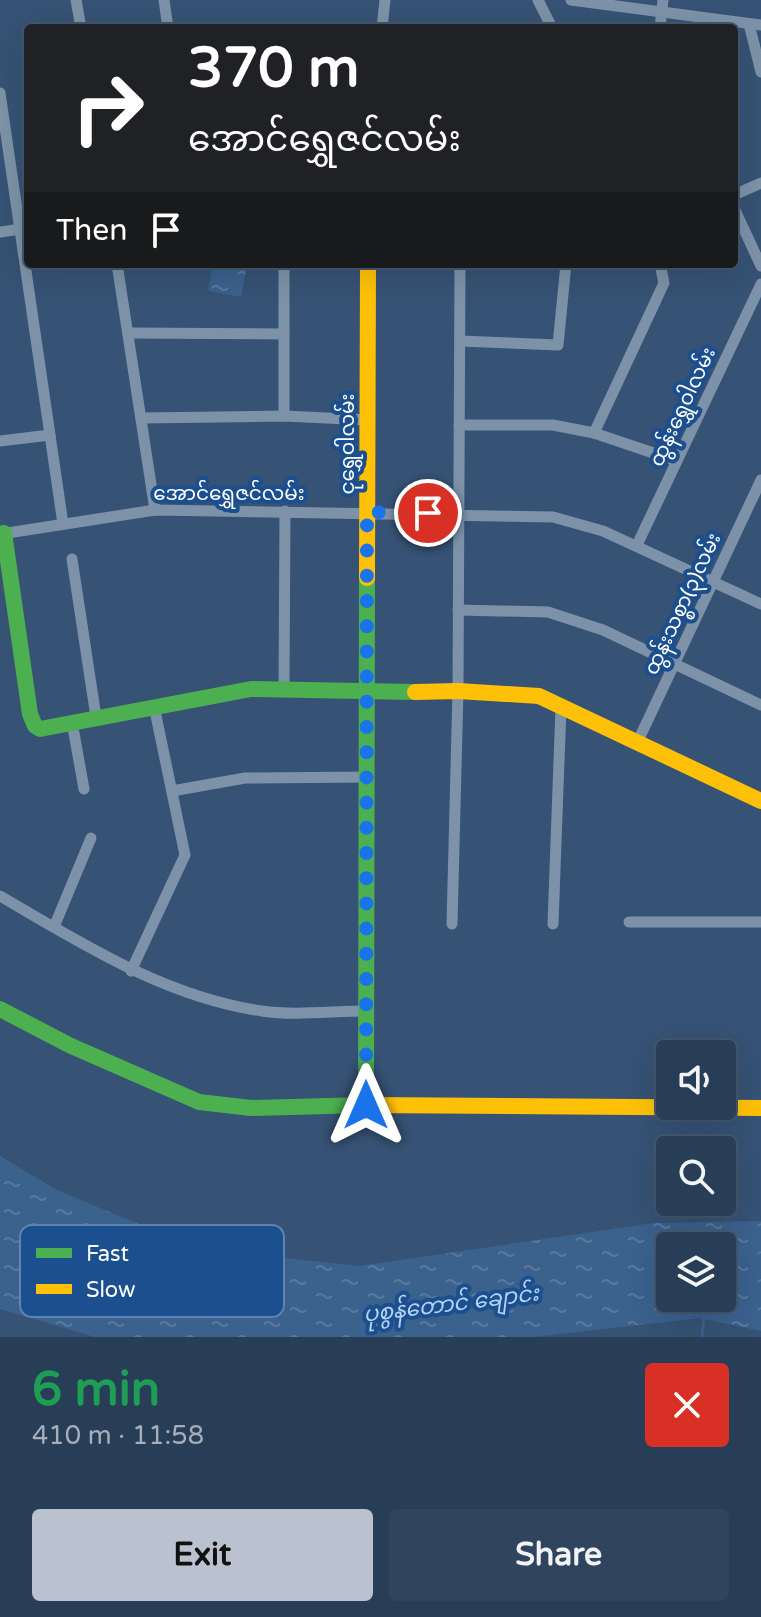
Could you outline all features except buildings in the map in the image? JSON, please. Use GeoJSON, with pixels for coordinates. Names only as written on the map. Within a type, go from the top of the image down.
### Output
{"type":"FeatureCollection","features":[{"type":"Feature","properties":{"kind":"street"},"geometry":{"type":"LineString","coordinates":[[76,0],[80,24]]}},
{"type":"Feature","properties":{"kind":"street"},"geometry":{"type":"LineString","coordinates":[[164,0],[167,24]]}},
{"type":"Feature","properties":{"kind":"street"},"geometry":{"type":"LineString","coordinates":[[382,24],[385,0]]}},
{"type":"Feature","properties":{"kind":"street"},"geometry":{"type":"LineString","coordinates":[[538,0],[550,24]]}},
{"type":"Feature","properties":{"kind":"street"},"geometry":{"type":"LineString","coordinates":[[571,0],[662,6],[755,25],[761,72]]}},
{"type":"Feature","properties":{"kind":"street"},"geometry":{"type":"LineString","coordinates":[[0,93],[24,228],[0,232]]}},
{"type":"Feature","properties":{"kind":"street"},"geometry":{"type":"LineString","coordinates":[[738,193],[761,183]]}},
{"type":"Feature","properties":{"kind":"street"},"geometry":{"type":"LineString","coordinates":[[738,217],[761,266]]}},
{"type":"Feature","properties":{"kind":"street"},"geometry":{"type":"LineString","coordinates":[[29,268],[63,524]]}},
{"type":"Feature","properties":{"kind":"street"},"geometry":{"type":"LineString","coordinates":[[118,268],[155,510]]}},
{"type":"Feature","properties":{"kind":"street"},"geometry":{"type":"LineString","coordinates":[[284,268],[284,416]]}},
{"type":"Feature","properties":{"kind":"street","name":"ငုရွှေဝါလမ်း"},"geometry":{"type":"LineString","coordinates":[[366,1105],[368,268]]}},
{"type":"Feature","properties":{"kind":"street"},"geometry":{"type":"LineString","coordinates":[[452,924],[458,691],[460,268]]}},
{"type":"Feature","properties":{"kind":"street"},"geometry":{"type":"LineString","coordinates":[[460,341],[558,345],[566,268]]}},
{"type":"Feature","properties":{"kind":"street"},"geometry":{"type":"LineString","coordinates":[[594,433],[664,283],[661,268]]}},
{"type":"Feature","properties":{"kind":"street","name":"ထွန်းရွှေဝါလမ်း"},"geometry":{"type":"LineString","coordinates":[[637,545],[761,284]]}},
{"type":"Feature","properties":{"kind":"street"},"geometry":{"type":"LineString","coordinates":[[128,333],[284,334]]}},
{"type":"Feature","properties":{"kind":"street"},"geometry":{"type":"LineString","coordinates":[[141,418],[284,416],[368,420]]}},
{"type":"Feature","properties":{"kind":"street"},"geometry":{"type":"LineString","coordinates":[[459,425],[553,425],[594,433],[677,461]]}},
{"type":"Feature","properties":{"kind":"street"},"geometry":{"type":"LineString","coordinates":[[0,441],[50,435]]}},
{"type":"Feature","properties":{"kind":"street","name":"ထွန်းသစ္စာ(၃)လမ်း"},"geometry":{"type":"LineString","coordinates":[[637,743],[713,581],[758,496],[761,480]]}},
{"type":"Feature","properties":{"kind":"street","name":"အောင်ရွှေဇင်လမ်း"},"geometry":{"type":"LineString","coordinates":[[2,534],[155,510],[553,517],[603,531],[637,545],[761,604]]}},
{"type":"Feature","properties":{"kind":"street"},"geometry":{"type":"LineString","coordinates":[[284,690],[285,511]]}},
{"type":"Feature","properties":{"kind":"street"},"geometry":{"type":"LineString","coordinates":[[2,534],[30,714],[35,726],[40,729],[251,689],[367,693],[458,691],[539,696],[761,801]]}},
{"type":"Feature","properties":{"kind":"street"},"geometry":{"type":"LineString","coordinates":[[72,559],[96,717]]}},
{"type":"Feature","properties":{"kind":"street"},"geometry":{"type":"LineString","coordinates":[[458,610],[548,612],[603,630],[761,705]]}},
{"type":"Feature","properties":{"kind":"street"},"geometry":{"type":"LineString","coordinates":[[131,971],[185,855],[154,706]]}},
{"type":"Feature","properties":{"kind":"street"},"geometry":{"type":"LineString","coordinates":[[553,924],[561,707]]}},
{"type":"Feature","properties":{"kind":"street"},"geometry":{"type":"LineString","coordinates":[[72,722],[84,789]]}},
{"type":"Feature","properties":{"kind":"street"},"geometry":{"type":"LineString","coordinates":[[172,791],[245,778],[367,777]]}},
{"type":"Feature","properties":{"kind":"street"},"geometry":{"type":"LineString","coordinates":[[54,927],[91,838]]}},
{"type":"Feature","properties":{"kind":"street"},"geometry":{"type":"LineString","coordinates":[[0,896],[131,971],[198,997],[264,1012],[367,1011]]}},
{"type":"Feature","properties":{"kind":"street"},"geometry":{"type":"LineString","coordinates":[[629,922],[761,922]]}},
{"type":"Feature","properties":{"kind":"street"},"geometry":{"type":"LineString","coordinates":[[0,1009],[69,1045],[199,1102],[251,1108],[366,1105],[761,1108]]}},
{"type":"Feature","properties":{"kind":"water"},"geometry":{"type":"Polygon","coordinates":[[[212,268],[246,268],[241,297],[208,291],[212,268]]]}},
{"type":"Feature","properties":{"kind":"water"},"geometry":{"type":"Polygon","coordinates":[[[0,1156],[57,1190],[141,1225],[20,1225],[20,1315],[0,1309],[0,1156]]]}},
{"type":"Feature","properties":{"kind":"water","name":"ပုစွန်တောင် ချောင်း"},"geometry":{"type":"Polygon","coordinates":[[[761,1221],[761,1331],[700,1318],[534,1337],[95,1337],[27,1317],[284,1317],[284,1258],[359,1266],[654,1223],[761,1221]]]}},
{"type":"Feature","properties":{"kind":"waterway"},"geometry":{"type":"LineString","coordinates":[[702,1337],[704,1317]]}},
{"type":"Feature","properties":{"kind":"traffic: fast"},"geometry":{"type":"LineString","coordinates":[[4,533],[30,714],[35,726],[40,729],[251,689],[415,692]]}},
{"type":"Feature","properties":{"kind":"traffic: fast"},"geometry":{"type":"LineString","coordinates":[[366,1105],[367,578]]}},
{"type":"Feature","properties":{"kind":"traffic: fast"},"geometry":{"type":"LineString","coordinates":[[0,1009],[69,1045],[199,1102],[251,1108],[365,1105]]}},
{"type":"Feature","properties":{"kind":"traffic: slow"},"geometry":{"type":"LineString","coordinates":[[367,578],[368,268]]}},
{"type":"Feature","properties":{"kind":"traffic: slow"},"geometry":{"type":"LineString","coordinates":[[415,692],[539,696],[761,801]]}},
{"type":"Feature","properties":{"kind":"traffic: slow"},"geometry":{"type":"LineString","coordinates":[[365,1105],[761,1108]]}},
{"type":"Feature","properties":{"kind":"route"},"geometry":{"type":"LineString","coordinates":[[366,1105],[367,512],[428,513]]}}]}
